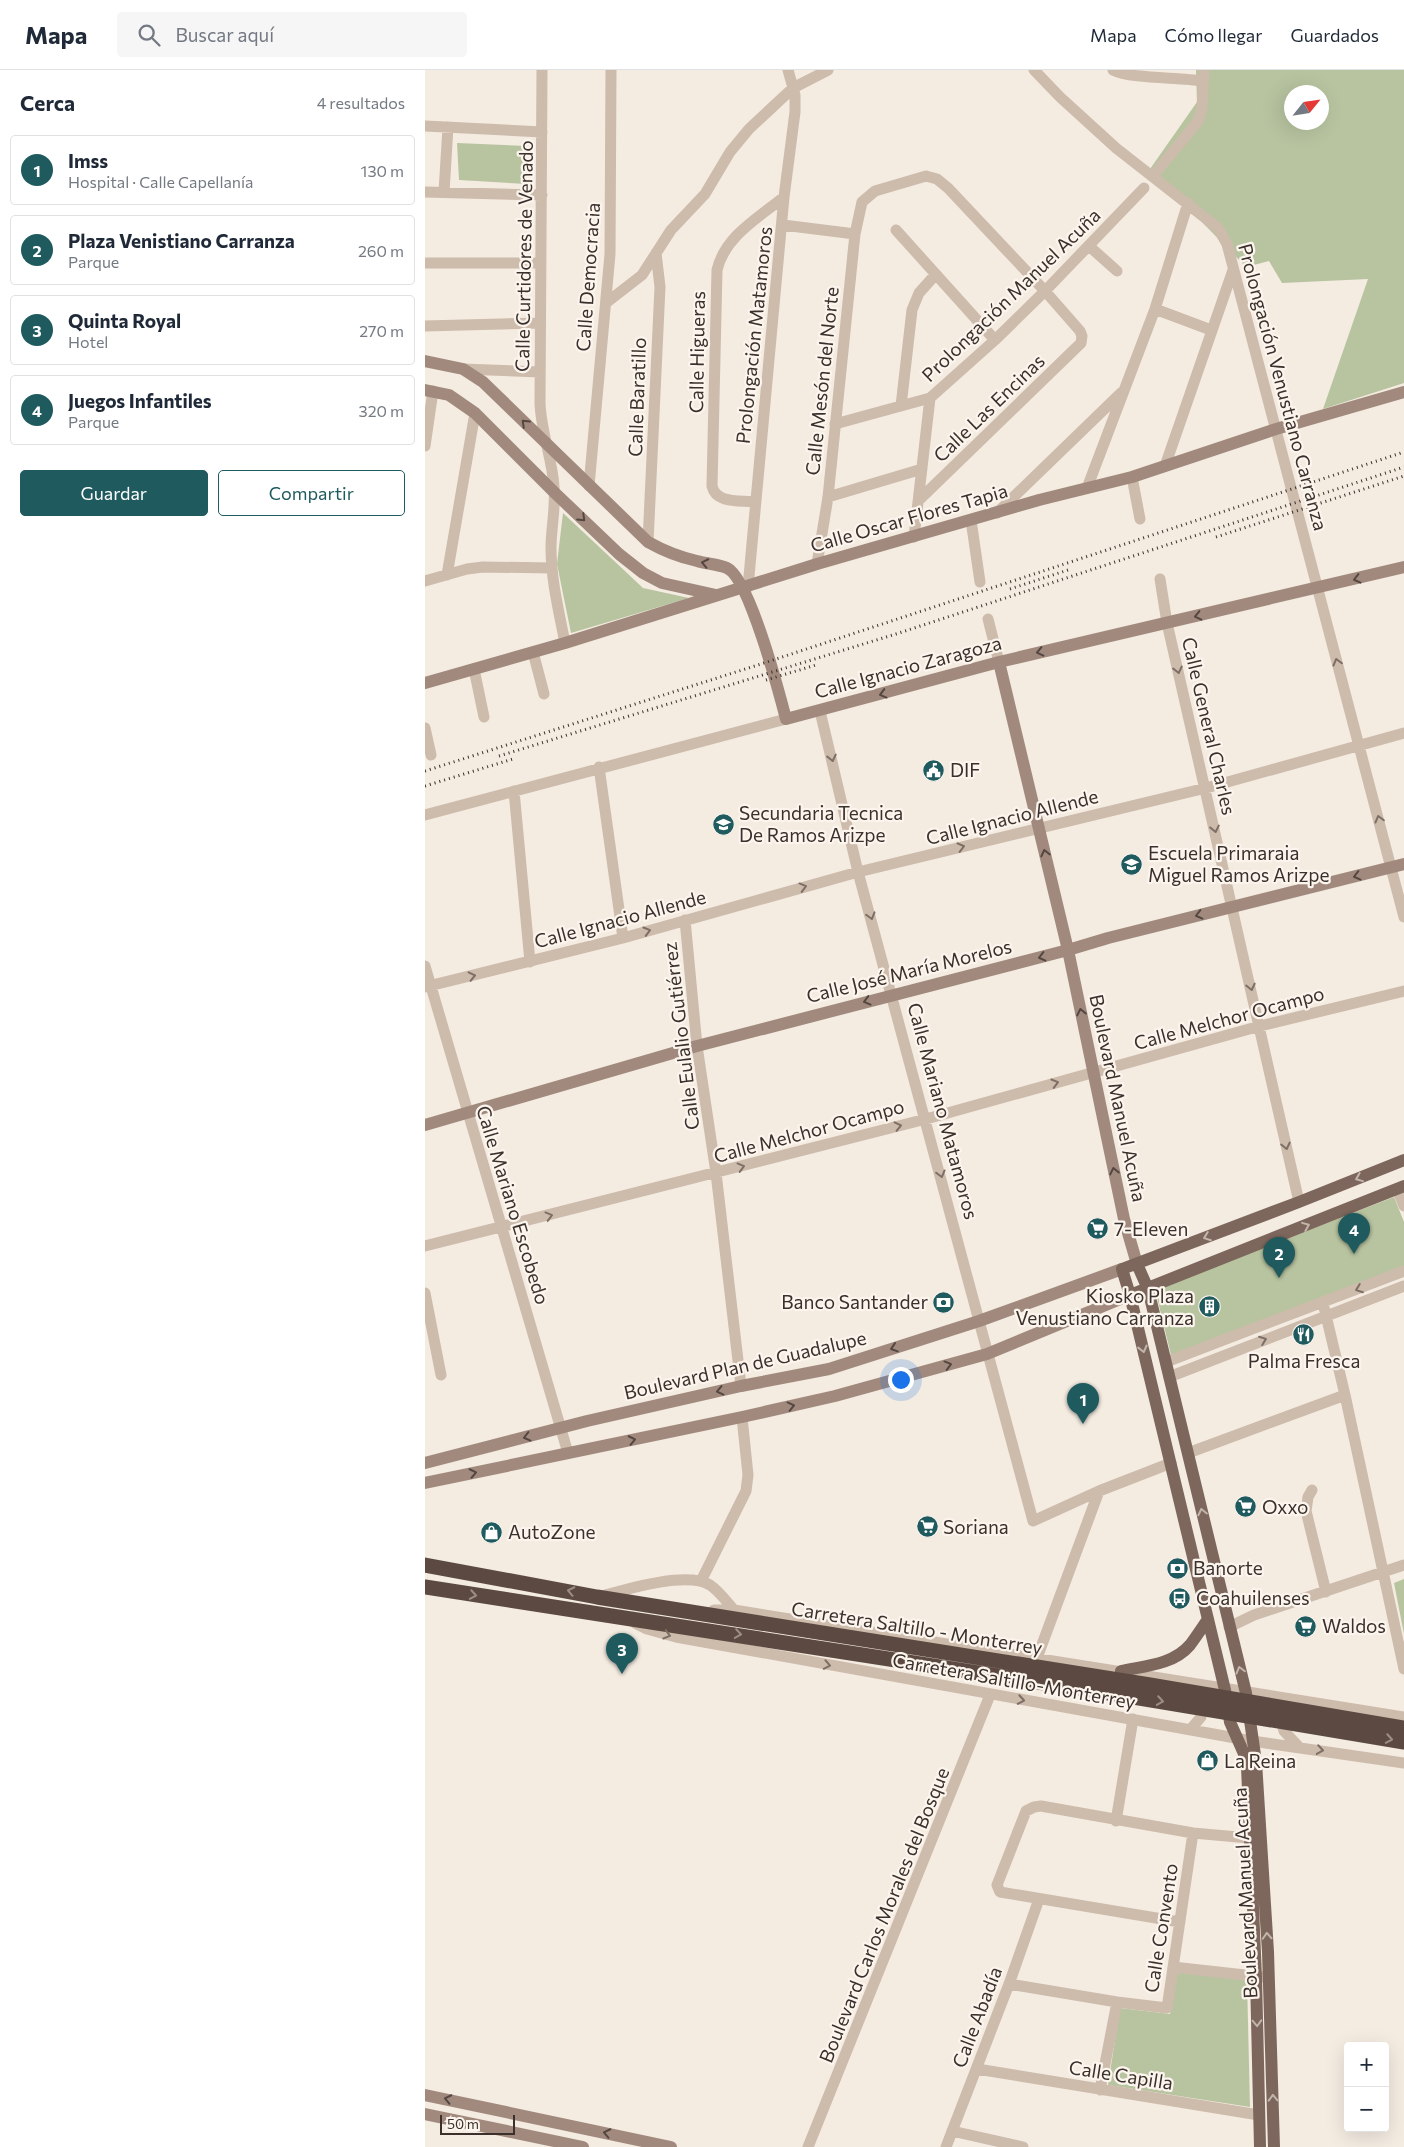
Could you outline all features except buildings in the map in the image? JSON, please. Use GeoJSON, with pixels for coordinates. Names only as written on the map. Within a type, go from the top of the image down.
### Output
{"type":"FeatureCollection","features":[{"type":"Feature","properties":{"kind":"highway","name":"Carretera Saltillo - Monterrey"},"geometry":{"type":"LineString","coordinates":[[425,1565],[597,1597],[1150,1685],[1404,1728]]}},
{"type":"Feature","properties":{"kind":"highway","name":"Carretera Saltillo - Monterrey"},"geometry":{"type":"LineString","coordinates":[[425,1587],[1131,1696],[1404,1742]]}},
{"type":"Feature","properties":{"kind":"main road","name":"Boulevard Plan de Guadalupe"},"geometry":{"type":"LineString","coordinates":[[1122,1268],[1299,1202],[1404,1160]]}},
{"type":"Feature","properties":{"kind":"main road"},"geometry":{"type":"LineString","coordinates":[[1130,1295],[1401,1188]]}},
{"type":"Feature","properties":{"kind":"main road","name":"Boulevard Manuel Acuña"},"geometry":{"type":"LineString","coordinates":[[1137,1264],[1148,1289],[1189,1452],[1246,1693],[1258,1774],[1263,1844],[1260,2147]]}},
{"type":"Feature","properties":{"kind":"main road","name":"Boulevard Manuel Acuña"},"geometry":{"type":"LineString","coordinates":[[1122,1268],[1171,1463],[1225,1690],[1230,1722],[1245,1756],[1247,1767],[1249,1838],[1262,1977],[1274,2147]]}},
{"type":"Feature","properties":{"kind":"main road"},"geometry":{"type":"LineString","coordinates":[[1121,1671],[1165,1662],[1178,1655],[1189,1646],[1208,1619]]}},
{"type":"Feature","properties":{"kind":"street","name":"Calle Curtidores de Venado"},"geometry":{"type":"LineString","coordinates":[[543,70],[540,416],[551,464],[555,493],[551,547],[552,568],[565,643]]}},
{"type":"Feature","properties":{"kind":"street","name":"Calle Democracia"},"geometry":{"type":"LineString","coordinates":[[589,486],[610,230],[611,70]]}},
{"type":"Feature","properties":{"kind":"street"},"geometry":{"type":"LineString","coordinates":[[788,70],[793,88]]}},
{"type":"Feature","properties":{"kind":"street"},"geometry":{"type":"LineString","coordinates":[[605,302],[642,275],[679,220],[705,194],[740,139],[793,88],[827,70]]}},
{"type":"Feature","properties":{"kind":"street","name":"Prolongación Venustiano Carranza"},"geometry":{"type":"LineString","coordinates":[[1034,70],[1060,97],[1102,135],[1188,203],[1223,236],[1227,244],[1303,526],[1316,588],[1404,917]]}},
{"type":"Feature","properties":{"kind":"street"},"geometry":{"type":"LineString","coordinates":[[1113,70],[1127,75],[1177,74],[1203,76],[1202,108],[1198,120],[1153,176]]}},
{"type":"Feature","properties":{"kind":"street","name":"Prolongación Matamoros"},"geometry":{"type":"LineString","coordinates":[[745,587],[783,225],[784,197],[795,112],[793,88]]}},
{"type":"Feature","properties":{"kind":"street"},"geometry":{"type":"LineString","coordinates":[[425,126],[542,132]]}},
{"type":"Feature","properties":{"kind":"street"},"geometry":{"type":"LineString","coordinates":[[445,192],[448,127]]}},
{"type":"Feature","properties":{"kind":"street","name":"Calle Mesón del Norte"},"geometry":{"type":"LineString","coordinates":[[817,564],[828,497],[855,234],[863,202],[875,191],[926,176],[937,179],[1045,291]]}},
{"type":"Feature","properties":{"kind":"street","name":"Prolongación Manuel Acuña"},"geometry":{"type":"LineString","coordinates":[[835,424],[930,398],[995,340],[1045,291],[1144,188]]}},
{"type":"Feature","properties":{"kind":"street"},"geometry":{"type":"LineString","coordinates":[[425,192],[542,195]]}},
{"type":"Feature","properties":{"kind":"street","name":"Calle Higueras"},"geometry":{"type":"LineString","coordinates":[[755,502],[719,498],[713,491],[712,486],[717,270],[720,257],[733,238],[784,197]]}},
{"type":"Feature","properties":{"kind":"street"},"geometry":{"type":"LineString","coordinates":[[1087,488],[1155,310],[1188,203]]}},
{"type":"Feature","properties":{"kind":"street"},"geometry":{"type":"LineString","coordinates":[[783,225],[855,234]]}},
{"type":"Feature","properties":{"kind":"street"},"geometry":{"type":"LineString","coordinates":[[896,230],[995,340]]}},
{"type":"Feature","properties":{"kind":"street"},"geometry":{"type":"LineString","coordinates":[[1089,246],[1117,271]]}},
{"type":"Feature","properties":{"kind":"street","name":"Calle Baratillo"},"geometry":{"type":"LineString","coordinates":[[648,542],[660,287],[656,253]]}},
{"type":"Feature","properties":{"kind":"street"},"geometry":{"type":"LineString","coordinates":[[425,263],[541,263]]}},
{"type":"Feature","properties":{"kind":"street"},"geometry":{"type":"LineString","coordinates":[[1165,466],[1233,270]]}},
{"type":"Feature","properties":{"kind":"street"},"geometry":{"type":"LineString","coordinates":[[901,406],[912,310],[919,293],[936,274]]}},
{"type":"Feature","properties":{"kind":"street","name":"Calle Las Encinas"},"geometry":{"type":"LineString","coordinates":[[919,500],[1081,343],[1080,331],[1045,291]]}},
{"type":"Feature","properties":{"kind":"street"},"geometry":{"type":"LineString","coordinates":[[1155,310],[1211,330]]}},
{"type":"Feature","properties":{"kind":"street"},"geometry":{"type":"LineString","coordinates":[[425,326],[540,323]]}},
{"type":"Feature","properties":{"kind":"street"},"geometry":{"type":"LineString","coordinates":[[425,361],[463,369],[540,372]]}},
{"type":"Feature","properties":{"kind":"street"},"geometry":{"type":"LineString","coordinates":[[463,369],[495,392],[648,542],[671,554],[727,568],[736,575],[745,587],[767,652],[786,719]]}},
{"type":"Feature","properties":{"kind":"street"},"geometry":{"type":"LineString","coordinates":[[997,513],[1125,389]]}},
{"type":"Feature","properties":{"kind":"street"},"geometry":{"type":"LineString","coordinates":[[425,446],[429,390],[449,395],[475,413],[619,554],[652,579],[675,587],[718,595]]}},
{"type":"Feature","properties":{"kind":"street","name":"Calle Oscar Flores Tapia"},"geometry":{"type":"LineString","coordinates":[[425,684],[565,643],[817,564],[1131,477],[1276,429],[1404,392]]}},
{"type":"Feature","properties":{"kind":"street"},"geometry":{"type":"LineString","coordinates":[[914,536],[930,398]]}},
{"type":"Feature","properties":{"kind":"street"},"geometry":{"type":"LineString","coordinates":[[447,575],[475,413]]}},
{"type":"Feature","properties":{"kind":"street"},"geometry":{"type":"LineString","coordinates":[[828,497],[922,469]]}},
{"type":"Feature","properties":{"kind":"street"},"geometry":{"type":"LineString","coordinates":[[1131,477],[1140,519]]}},
{"type":"Feature","properties":{"kind":"street"},"geometry":{"type":"LineString","coordinates":[[971,520],[980,582]]}},
{"type":"Feature","properties":{"kind":"street"},"geometry":{"type":"LineString","coordinates":[[425,581],[483,567],[552,568]]}},
{"type":"Feature","properties":{"kind":"street","name":"Calle Ignacio Zaragoza"},"geometry":{"type":"LineString","coordinates":[[425,814],[599,767],[821,711],[999,662],[1404,567]]}},
{"type":"Feature","properties":{"kind":"street","name":"Calle General Charles"},"geometry":{"type":"LineString","coordinates":[[1160,579],[1167,623],[1299,1202]]}},
{"type":"Feature","properties":{"kind":"street","name":"Boulevard Manuel Acuña"},"geometry":{"type":"LineString","coordinates":[[988,619],[1068,950],[1124,1219],[1137,1264]]}},
{"type":"Feature","properties":{"kind":"street"},"geometry":{"type":"LineString","coordinates":[[533,652],[544,694]]}},
{"type":"Feature","properties":{"kind":"street"},"geometry":{"type":"LineString","coordinates":[[474,669],[484,717]]}},
{"type":"Feature","properties":{"kind":"street","name":"Calle Mariano Matamoros"},"geometry":{"type":"LineString","coordinates":[[821,711],[858,872],[893,994],[987,1354],[1033,1521],[1099,1491]]}},
{"type":"Feature","properties":{"kind":"street"},"geometry":{"type":"LineString","coordinates":[[425,728],[431,755]]}},
{"type":"Feature","properties":{"kind":"street","name":"Calle Ignacio Allende"},"geometry":{"type":"LineString","coordinates":[[428,986],[623,938],[858,872],[1205,788],[1404,733]]}},
{"type":"Feature","properties":{"kind":"street"},"geometry":{"type":"LineString","coordinates":[[599,767],[623,938]]}},
{"type":"Feature","properties":{"kind":"street"},"geometry":{"type":"LineString","coordinates":[[514,790],[530,962]]}},
{"type":"Feature","properties":{"kind":"street","name":"Calle José María Morelos"},"geometry":{"type":"LineString","coordinates":[[425,1125],[697,1046],[1108,938],[1404,864]]}},
{"type":"Feature","properties":{"kind":"street","name":"Calle Eulalio Gutiérrez"},"geometry":{"type":"LineString","coordinates":[[685,920],[697,1046],[716,1173],[741,1386]]}},
{"type":"Feature","properties":{"kind":"street","name":"Calle Mariano Escobedo"},"geometry":{"type":"LineString","coordinates":[[425,966],[428,986],[568,1453]]}},
{"type":"Feature","properties":{"kind":"street","name":"Calle Melchor Ocampo"},"geometry":{"type":"LineString","coordinates":[[425,1246],[716,1173],[856,1135],[926,1119],[1260,1026],[1404,991]]}},
{"type":"Feature","properties":{"kind":"street"},"geometry":{"type":"LineString","coordinates":[[1401,1188],[1404,1206]]}},
{"type":"Feature","properties":{"kind":"street","name":"Boulevard Plan de Guadalupe"},"geometry":{"type":"LineString","coordinates":[[425,1462],[741,1386],[829,1369],[979,1321],[1122,1268]]}},
{"type":"Feature","properties":{"kind":"street"},"geometry":{"type":"LineString","coordinates":[[1166,1362],[1404,1271]]}},
{"type":"Feature","properties":{"kind":"street"},"geometry":{"type":"LineString","coordinates":[[1169,1377],[1399,1288],[1390,1277]]}},
{"type":"Feature","properties":{"kind":"street"},"geometry":{"type":"LineString","coordinates":[[425,1293],[441,1375]]}},
{"type":"Feature","properties":{"kind":"street"},"geometry":{"type":"LineString","coordinates":[[425,1483],[835,1396],[987,1354],[1130,1295]]}},
{"type":"Feature","properties":{"kind":"street"},"geometry":{"type":"LineString","coordinates":[[1323,1303],[1345,1395],[1404,1669]]}},
{"type":"Feature","properties":{"kind":"street"},"geometry":{"type":"LineString","coordinates":[[1279,1319],[1283,1332]]}},
{"type":"Feature","properties":{"kind":"street"},"geometry":{"type":"LineString","coordinates":[[1216,1343],[1220,1356]]}},
{"type":"Feature","properties":{"kind":"street"},"geometry":{"type":"LineString","coordinates":[[1189,1452],[1345,1395]]}},
{"type":"Feature","properties":{"kind":"street"},"geometry":{"type":"LineString","coordinates":[[701,1581],[746,1491],[748,1475],[742,1417]]}},
{"type":"Feature","properties":{"kind":"street"},"geometry":{"type":"LineString","coordinates":[[1037,1658],[1099,1491],[1171,1463]]}},
{"type":"Feature","properties":{"kind":"street"},"geometry":{"type":"LineString","coordinates":[[1312,1490],[1308,1497],[1306,1511],[1326,1592]]}},
{"type":"Feature","properties":{"kind":"street"},"geometry":{"type":"LineString","coordinates":[[1229,1627],[1253,1615],[1404,1565]]}},
{"type":"Feature","properties":{"kind":"street"},"geometry":{"type":"LineString","coordinates":[[597,1597],[667,1581],[701,1581],[717,1591],[734,1610]]}},
{"type":"Feature","properties":{"kind":"street","name":"Carretera Saltillo-Monterrey"},"geometry":{"type":"LineString","coordinates":[[688,1611],[734,1610],[1121,1671],[1225,1690],[1294,1698],[1404,1717]]}},
{"type":"Feature","properties":{"kind":"street","name":"Carretera Saltillo-Monterrey"},"geometry":{"type":"LineString","coordinates":[[622,1617],[647,1629],[676,1637],[1252,1741],[1404,1762]]}},
{"type":"Feature","properties":{"kind":"street"},"geometry":{"type":"LineString","coordinates":[[1190,1730],[1203,1712],[1202,1698],[1193,1683]]}},
{"type":"Feature","properties":{"kind":"street","name":"Boulevard Carlos Morales del Bosque"},"geometry":{"type":"LineString","coordinates":[[808,2147],[990,1694]]}},
{"type":"Feature","properties":{"kind":"street"},"geometry":{"type":"LineString","coordinates":[[1294,1698],[1286,1704],[1280,1718],[1284,1731],[1299,1747]]}},
{"type":"Feature","properties":{"kind":"street"},"geometry":{"type":"LineString","coordinates":[[1116,1820],[1133,1719]]}},
{"type":"Feature","properties":{"kind":"street"},"geometry":{"type":"LineString","coordinates":[[1180,1922],[1000,1892],[997,1885],[1026,1811],[1034,1806],[1041,1806],[1193,1833],[1249,1838],[1263,1844]]}},
{"type":"Feature","properties":{"kind":"street","name":"Calle Convento"},"geometry":{"type":"LineString","coordinates":[[1117,2002],[1167,2008],[1193,1833]]}},
{"type":"Feature","properties":{"kind":"street","name":"Calle Abadía"},"geometry":{"type":"LineString","coordinates":[[946,2147],[1009,1984],[1039,1899]]}},
{"type":"Feature","properties":{"kind":"street"},"geometry":{"type":"LineString","coordinates":[[1173,1967],[1262,1977]]}},
{"type":"Feature","properties":{"kind":"street"},"geometry":{"type":"LineString","coordinates":[[1009,1984],[1117,2002],[1100,2090]]}},
{"type":"Feature","properties":{"kind":"street","name":"Calle Capilla"},"geometry":{"type":"LineString","coordinates":[[977,2069],[1259,2115]]}},
{"type":"Feature","properties":{"kind":"street"},"geometry":{"type":"LineString","coordinates":[[425,2094],[671,2147]]}},
{"type":"Feature","properties":{"kind":"street"},"geometry":{"type":"LineString","coordinates":[[425,2114],[583,2147]]}},
{"type":"Feature","properties":{"kind":"street"},"geometry":{"type":"LineString","coordinates":[[952,2131],[1023,2147]]}},
{"type":"Feature","properties":{"kind":"green space"},"geometry":{"type":"Polygon","coordinates":[[[1196,70],[1404,70],[1404,383],[1323,409],[1368,279],[1282,283],[1269,261],[1246,267],[1150,169],[1197,102],[1196,70]]]}},
{"type":"Feature","properties":{"kind":"green space"},"geometry":{"type":"Polygon","coordinates":[[[457,143],[526,146],[527,184],[459,180],[457,143]]]}},
{"type":"Feature","properties":{"kind":"green space"},"geometry":{"type":"Polygon","coordinates":[[[563,513],[643,588],[689,598],[571,633],[557,564],[563,513]]]}},
{"type":"Feature","properties":{"kind":"green space"},"geometry":{"type":"Polygon","coordinates":[[[1394,1197],[1404,1222],[1404,1268],[1171,1355],[1155,1289],[1394,1197]]]}},
{"type":"Feature","properties":{"kind":"green space"},"geometry":{"type":"Polygon","coordinates":[[[1404,1579],[1404,1634],[1394,1583],[1404,1579]]]}},
{"type":"Feature","properties":{"kind":"green space"},"geometry":{"type":"Polygon","coordinates":[[[1177,1971],[1247,1980],[1250,2107],[1108,2085],[1120,2008],[1170,2014],[1177,1971]]]}},
{"type":"Feature","properties":{"kind":"railway"},"geometry":{"type":"LineString","coordinates":[[425,771],[761,664],[1404,452]]}},
{"type":"Feature","properties":{"kind":"railway"},"geometry":{"type":"LineString","coordinates":[[499,756],[896,634],[1404,467]]}},
{"type":"Feature","properties":{"kind":"railway"},"geometry":{"type":"LineString","coordinates":[[1216,537],[1404,476]]}},
{"type":"Feature","properties":{"kind":"railway"},"geometry":{"type":"LineString","coordinates":[[1010,589],[1071,569]]}},
{"type":"Feature","properties":{"kind":"railway"},"geometry":{"type":"LineString","coordinates":[[766,680],[816,665]]}},
{"type":"Feature","properties":{"kind":"railway"},"geometry":{"type":"LineString","coordinates":[[425,786],[513,759]]}},
{"type":"Feature","properties":{"kind":"place","name":"DIF"},"geometry":{"type":"Point","coordinates":[934,770]}},
{"type":"Feature","properties":{"kind":"place","name":"Secundaria Tecnica De Ramos Arizpe"},"geometry":{"type":"Point","coordinates":[723,824]}},
{"type":"Feature","properties":{"kind":"place","name":"Escuela Primaraia Miguel Ramos Arizpe"},"geometry":{"type":"Point","coordinates":[1132,864]}},
{"type":"Feature","properties":{"kind":"place","name":"7-Eleven"},"geometry":{"type":"Point","coordinates":[1098,1229]}},
{"type":"Feature","properties":{"kind":"place","name":"Juegos Infantiles"},"geometry":{"type":"Point","coordinates":[1354,1254]}},
{"type":"Feature","properties":{"kind":"place","name":"Plaza Venistiano Carranza"},"geometry":{"type":"Point","coordinates":[1279,1278]}},
{"type":"Feature","properties":{"kind":"place","name":"Banco Santander"},"geometry":{"type":"Point","coordinates":[944,1302]}},
{"type":"Feature","properties":{"kind":"place","name":"Kiosko Plaza Venustiano Carranza"},"geometry":{"type":"Point","coordinates":[1210,1307]}},
{"type":"Feature","properties":{"kind":"place","name":"Palma Fresca"},"geometry":{"type":"Point","coordinates":[1304,1335]}},
{"type":"Feature","properties":{"kind":"place","name":"Imss"},"geometry":{"type":"Point","coordinates":[1083,1424]}},
{"type":"Feature","properties":{"kind":"place","name":"Oxxo"},"geometry":{"type":"Point","coordinates":[1246,1507]}},
{"type":"Feature","properties":{"kind":"place","name":"Soriana"},"geometry":{"type":"Point","coordinates":[927,1527]}},
{"type":"Feature","properties":{"kind":"place","name":"AutoZone"},"geometry":{"type":"Point","coordinates":[492,1532]}},
{"type":"Feature","properties":{"kind":"place","name":"Banorte"},"geometry":{"type":"Point","coordinates":[1177,1568]}},
{"type":"Feature","properties":{"kind":"place","name":"Coahuilenses"},"geometry":{"type":"Point","coordinates":[1180,1598]}},
{"type":"Feature","properties":{"kind":"place","name":"Waldos"},"geometry":{"type":"Point","coordinates":[1306,1626]}},
{"type":"Feature","properties":{"kind":"place","name":"Quinta Royal"},"geometry":{"type":"Point","coordinates":[622,1674]}},
{"type":"Feature","properties":{"kind":"place","name":"La Reina"},"geometry":{"type":"Point","coordinates":[1208,1761]}}]}
